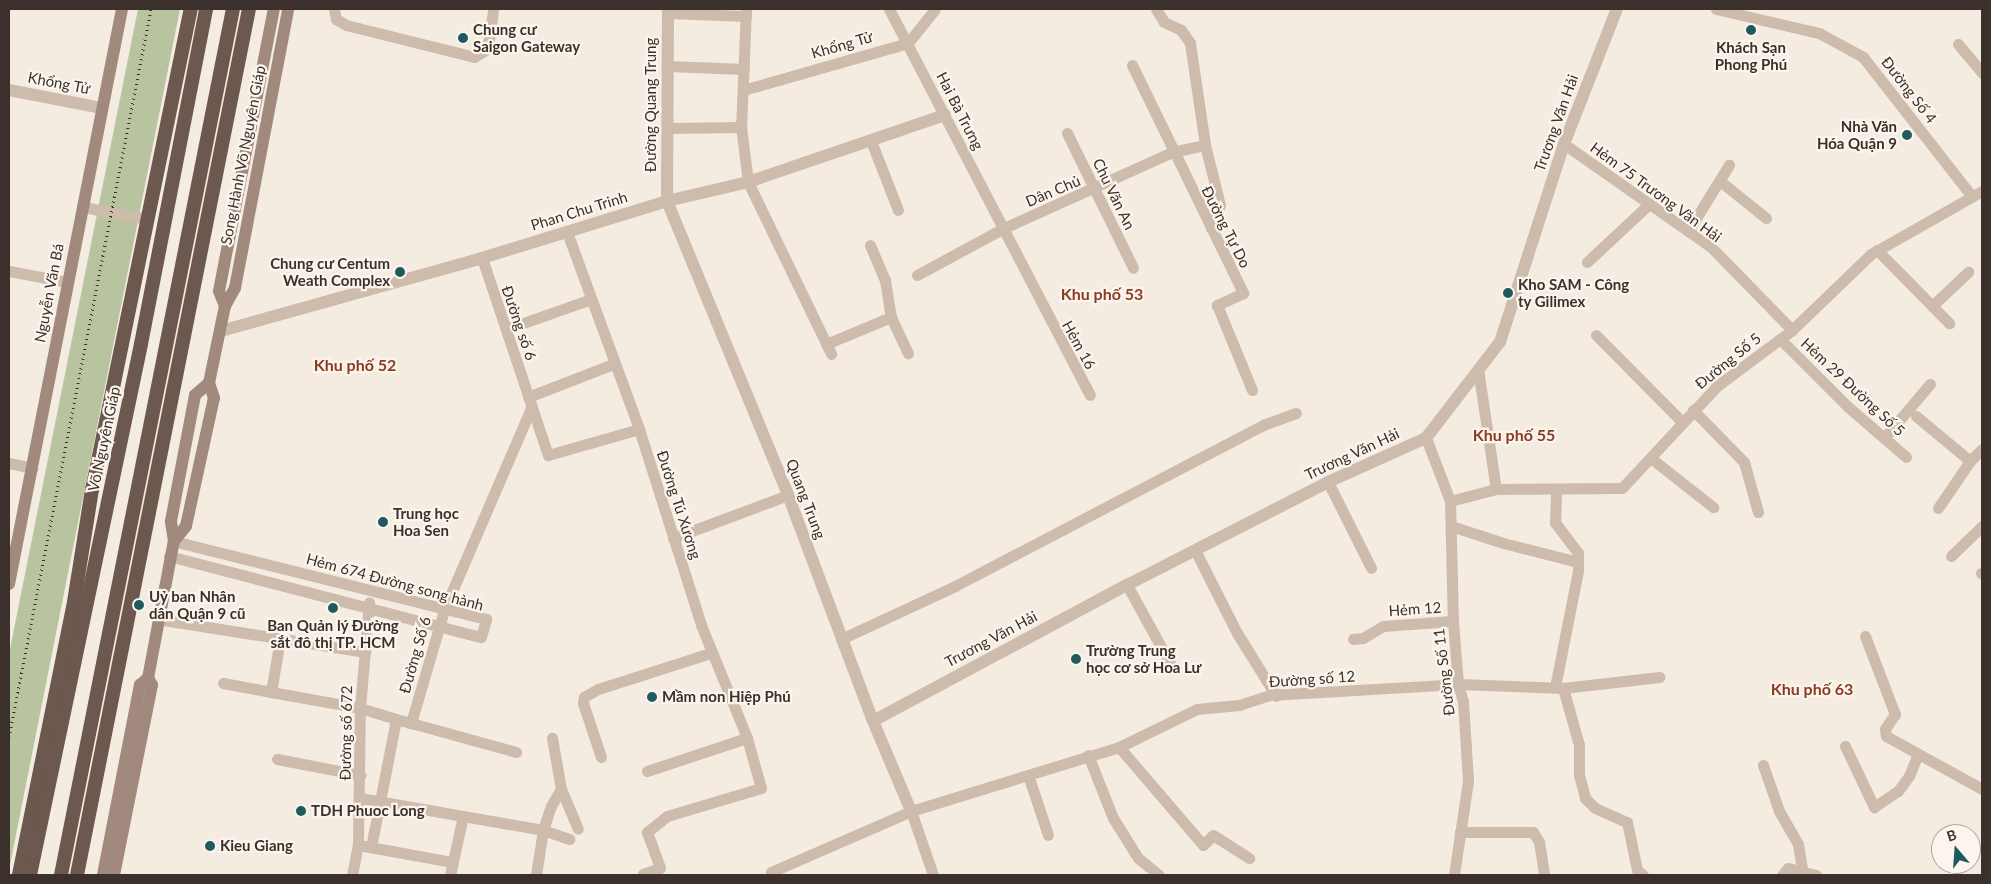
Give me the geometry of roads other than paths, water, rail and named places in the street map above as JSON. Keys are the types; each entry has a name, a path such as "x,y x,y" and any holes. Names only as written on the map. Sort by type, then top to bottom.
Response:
{"highway":[{"name":"Võ Nguyên Giáp","path":"19,875 73,608 92,490 191,9"},
{"name":"Võ Nguyên Giáp","path":"30,875 102,521 141,344 206,9"},
{"path":"62,875 233,9"},
{"path":"77,875 249,9"},
{"path":"92,490 102,521"},
{"path":"73,608 89,588"}],"main road":[{"name":"Nguyễn Văn Bá","path":"9,584 122,9"},
{"name":"Song Hành Võ Nguyên Giáp","path":"224,306 219,292 274,9"},
{"name":"Song Hành Võ Nguyên Giáp","path":"174,541 186,526 214,398 209,382 224,306 235,288 288,9"},
{"name":"Song Hành Võ Nguyên Giáp","path":"174,541 171,522 195,395 209,382"},
{"path":"114,875 152,686 148,678 169,556 174,541"},
{"path":"103,875 140,685 148,678"}],"street":[{"path":"334,9 336,19 346,25 474,57 484,51 489,39 493,9"},
{"name":"Hai Bà Trưng","path":"888,9 908,43 1004,228"},
{"path":"908,43 935,9"},
{"path":"1156,9 1164,22 1181,30 1190,43 1205,146 1220,205 1211,228"},
{"name":"Trương Văn Hải","path":"872,722 1195,550 1328,482 1426,438 1500,342 1564,144 1617,9"},
{"name":"Đường Số 4","path":"1716,9 1819,33 1863,57 1977,193"},
{"path":"668,11 746,12 741,127 748,182 829,349 891,317"},
{"name":"Đường Quang Trung","path":"667,201 668,11"},
{"name":"Khổng Tử","path":"743,90 908,43"},
{"path":"1958,44 1982,73"},
{"name":"Đường Tự Do","path":"1132,65 1172,152 1243,293 1217,305 1252,390"},
{"path":"668,66 744,69"},
{"name":"Khổng Tử","path":"9,90 102,108"},
{"name":"Phan Chu Trinh","path":"220,331 482,258 667,201 748,182 871,142 945,115"},
{"path":"668,128 741,127"},
{"name":"Chu Văn An","path":"1067,133 1133,268"},
{"path":"871,142 898,210"},
{"name":"Hẻm 75 Trương Văn Hải","path":"1564,144 1711,247 1792,330"},
{"name":"Dân Chủ","path":"917,275 1004,228 1095,189 1172,152 1205,146"},
{"path":"1688,231 1729,165"},
{"path":"1720,180 1766,218"},
{"name":"Đường Số 5","path":"1450,501 1496,489 1622,488 1652,459 1682,422 1723,380 1792,330 1877,250 1977,193"},
{"name":"Quang Trung","path":"667,201 788,495 872,722 911,811"},
{"path":"1587,262 1649,204"},
{"path":"83,207 148,219"},
{"name":"Hẻm 16","path":"1004,228 1051,325 1090,394"},
{"name":"Đường Tú Xương","path":"568,232 613,364 639,429 711,653 747,738 760,788 667,816 647,832 660,868 643,874"},
{"path":"870,245 885,280 891,317 908,353"},
{"path":"1877,250 1950,323"},
{"name":"Đường số 6","path":"482,258 548,455 639,429"},
{"path":"9,271 68,282"},
{"path":"1932,306 1968,272"},
{"path":"506,329 590,299"},
{"path":"1596,335 1682,422"},
{"name":"Hẻm 29 Đường Số 5","path":"1780,339 1906,457"},
{"path":"530,402 613,364"},
{"path":"1478,369 1496,489"},
{"path":"1884,438 1930,384"},
{"name":"Đường Số 6","path":"411,723 444,610 530,402"},
{"path":"1693,410 1744,462 1758,512"},
{"path":"841,639 955,586 1255,430 1296,413"},
{"path":"1916,416 1970,461"},
{"name":"Đường Số 11","path":"1426,438 1450,501 1453,621 1458,684 1463,702 1468,781 1454,875"},
{"path":"1938,508 1970,461 1982,449"},
{"path":"1652,459 1713,507"},
{"path":"9,463 32,468"},
{"path":"1328,482 1371,568"},
{"path":"1556,490 1555,523 1578,553 1559,687 1579,745 1585,798 1594,808 1627,822 1637,870 1643,875"},
{"path":"673,538 788,495"},
{"path":"1450,526 1503,543 1578,562"},
{"path":"1951,556 1982,526"},
{"name":"Hẻm 674 Đường song hành","path":"169,556 481,636 486,619 174,541"},
{"path":"1195,550 1237,633 1276,696"},
{"path":"1127,585 1172,667"},
{"name":"Đường số 672","path":"352,875 358,844 360,708 370,591"},
{"path":"158,619 364,652"},
{"name":"Hẻm 12","path":"1353,639 1363,638 1382,626 1453,621"},
{"path":"1865,636 1895,714 1885,735 1917,756 1982,789"},
{"path":"270,692 280,639"},
{"path":"601,757 583,703 584,697 598,689 711,653"},
{"name":"Đường số 12","path":"772,875 771,872 911,811 1119,747 1196,709 1239,705 1276,696 1458,684 1559,687 1658,677"},
{"path":"223,683 360,708 516,752"},
{"path":"371,847 382,802 396,719"},
{"path":"552,738 561,789 578,829"},
{"path":"647,771 747,738"},
{"path":"1845,746 1874,807 1898,791 1909,776 1917,756"},
{"path":"1119,747 1203,845 1213,835 1250,858"},
{"path":"1088,755 1113,818 1138,858 1159,875"},
{"path":"277,759 360,774"},
{"path":"1763,765 1779,811 1798,844 1802,870"},
{"path":"1028,775 1048,835"},
{"path":"536,875 543,830 551,806 561,789"},
{"path":"360,798 543,830 569,838"},
{"path":"911,811 933,875"},
{"path":"450,875 463,816"},
{"path":"1460,832 1533,832 1540,842 1544,875"},
{"path":"358,844 452,862"},
{"path":"1782,875 1788,868 1816,875"}],"railway":[{"path":"9,737 151,9"}],"place":[{"name":"Khách Sạn Phong Phú","path":"1751,30"},
{"name":"Chung cư Saigon Gateway","path":"463,38"},
{"name":"Nhà Văn Hóa Quận 9","path":"1907,135"},
{"name":"Chung cư Centum Weath Complex","path":"400,272"},
{"name":"Kho SAM - Công ty Gilimex","path":"1508,293"},
{"name":"Trung học Hoa Sen","path":"383,522"},
{"name":"Uỷ ban Nhân dân Quận 9 cũ","path":"139,605"},
{"name":"Ban Quản lý Đường sắt đô thị TP. HCM","path":"333,608"},
{"name":"Trường Trung học cơ sở Hoa Lư","path":"1076,659"},
{"name":"Mầm non Hiệp Phú","path":"652,697"},
{"name":"TDH Phuoc Long","path":"301,811"},
{"name":"Kieu Giang","path":"210,846"}],"district":[{"name":"Khu phố 53","path":"1102,294"},
{"name":"Khu phố 52","path":"355,365"},
{"name":"Khu phố 55","path":"1514,435"},
{"name":"Khu phố 63","path":"1812,689"}]}
